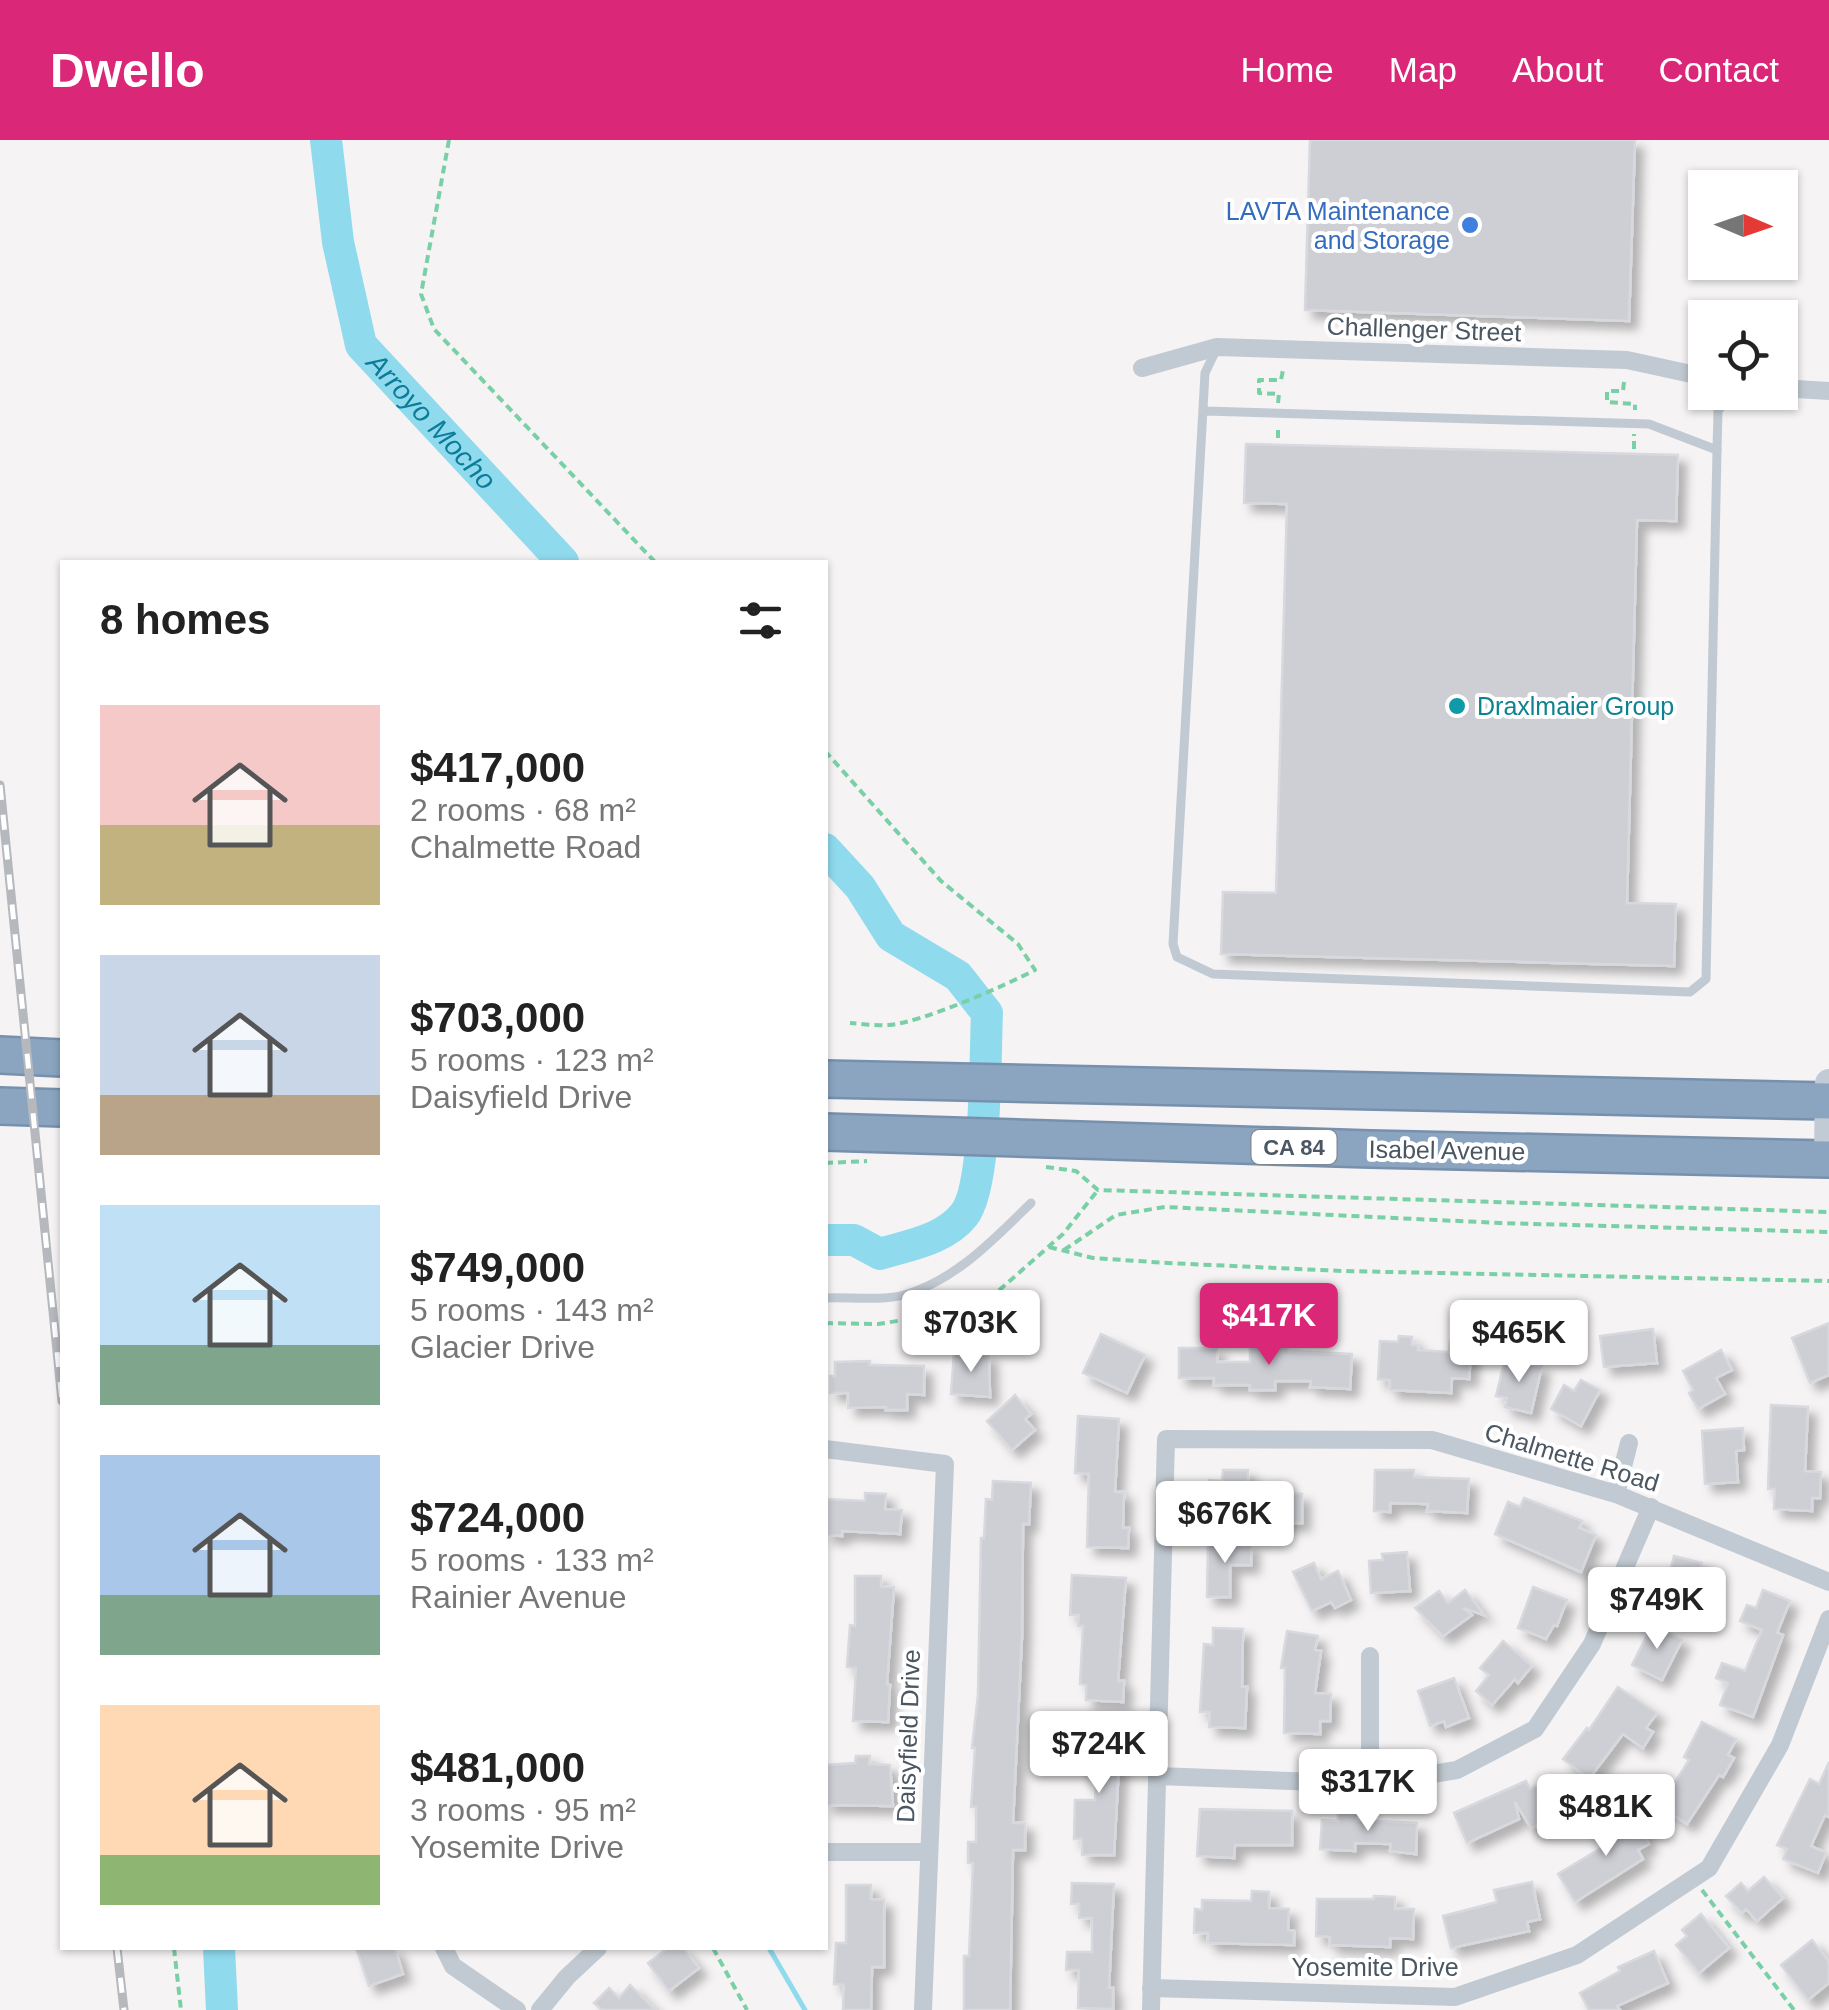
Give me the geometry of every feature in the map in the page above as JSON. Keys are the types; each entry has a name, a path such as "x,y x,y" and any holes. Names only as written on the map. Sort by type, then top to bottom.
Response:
{"highway":[{"path":"0,1055 60,1058"},
{"path":"828,1079 1829,1101"},
{"path":"0,1106 60,1108"},
{"name":"Isabel Avenue","path":"828,1133 886,1147 1042,1152 1828,1158"}],"street":[{"name":"Challenger Street","path":"1142,368 1217,348 1627,360 1688,373"},
{"path":"1798,389 1829,391"},
{"path":"1828,1158 1829,1083"},
{"name":"Chalmette Road","path":"1157,1776 1166,1439 1432,1440 1616,1494 1829,1582"},
{"path":"1616,1494 1629,1442"},
{"name":"Daisyfield Drive","path":"828,1449 945,1464 923,2010"},
{"path":"1150,2010 1157,1776 1370,1784 1456,1770 1534,1728 1592,1644 1652,1507"},
{"name":"Yosemite Drive","path":"1151,1988 1455,1997 1577,1954 1709,1868 1780,1745 1829,1619"},
{"path":"1370,1656 1370,1784"},
{"path":"828,1852 928,1852"},
{"path":"445,1950 453,1966 517,2010"},
{"path":"540,2010 596,1950"}],"lane":[{"path":"1217,348 1206,373 1173,944 1177,957 1212,974 1690,992 1706,980 1719,410"},
{"path":"1205,411 1648,424 1717,450"},
{"path":"828,1298 901,1296 952,1274 981,1252 1030,1203"}],"path":[{"path":"448,140 420,294 434,329 652,560"},
{"path":"1278,400 1279,394 1259,393 1259,380 1281,380 1283,370"},
{"path":"1624,382 1623,391 1607,391 1607,402 1635,404 1635,410"},
{"path":"828,754 941,881 1018,944 1035,970 914,1019 890,1025 850,1023"},
{"path":"828,1161 886,1147"},
{"path":"1042,1152 1076,1171 1098,1190 1829,1212"},
{"path":"828,1323 878,1324 979,1308 1049,1246 1098,1190"},
{"path":"1064,1250 1116,1216 1165,1207 1500,1223 1829,1232"},
{"path":"1049,1246 1093,1258 1342,1271 1829,1282"},
{"path":"1693,1879 1794,2010"},
{"path":"174,1950 181,2010"},
{"path":"713,1950 748,2010"}],"building":[{"name":"LAVTA Maintenance and Storage","path":"1310,140 1635,140 1629,321 1305,310"},
{"name":"Draxlmaier Group","path":"1246,444 1678,455 1676,521 1637,520 1627,903 1676,904 1674,966 1221,954 1223,892 1276,893 1287,504 1244,503"},
{"path":"1829,1323 1829,1375 1810,1383 1792,1338"},
{"path":"1653,1329 1657,1363 1604,1367 1600,1336"},
{"path":"1101,1334 1145,1355 1127,1393 1083,1373"},
{"path":"1399,1336 1412,1337 1412,1345 1418,1345 1418,1350 1449,1352 1450,1341 1472,1343 1469,1379 1452,1378 1451,1393 1390,1390 1390,1380 1378,1379 1380,1341 1398,1342"},
{"path":"1250,1345 1289,1345 1289,1351 1352,1354 1350,1389 1310,1387 1311,1381 1275,1381 1275,1390 1250,1390 1250,1385 1214,1385 1214,1378 1179,1378 1179,1348 1217,1348 1217,1362 1250,1362"},
{"path":"1721,1350 1732,1370 1716,1378 1725,1394 1698,1409 1683,1371"},
{"path":"954,1353 989,1355 990,1397 951,1394"},
{"path":"1505,1359 1542,1366 1531,1413 1505,1407 1507,1398 1496,1396"},
{"path":"870,1361 870,1365 924,1366 924,1395 907,1394 907,1410 848,1408 848,1393 830,1393 835,1362"},
{"path":"1581,1380 1600,1390 1581,1426 1551,1409 1564,1385 1574,1391"},
{"path":"1015,1395 1031,1414 1025,1419 1035,1430 1012,1450 987,1421"},
{"path":"1771,1405 1808,1407 1805,1471 1821,1472 1820,1498 1812,1498 1812,1511 1774,1509 1775,1489 1768,1489"},
{"path":"1078,1416 1119,1419 1115,1492 1124,1492 1123,1528 1129,1528 1128,1548 1087,1547 1089,1474 1075,1473"},
{"path":"1743,1428 1744,1450 1736,1451 1738,1482 1705,1484 1702,1431"},
{"path":"1223,1470 1248,1470 1248,1484 1286,1484 1285,1493 1302,1494 1302,1523 1268,1523 1268,1517 1208,1516 1209,1480 1222,1481"},
{"path":"1375,1470 1414,1470 1414,1477 1469,1479 1467,1513 1427,1511 1428,1504 1390,1503 1390,1512 1374,1511"},
{"path":"993,1481 1031,1483 1029,1524 1023,1524 1013,1823 1025,1823 1025,1850 1013,1850 1010,2010 964,2010 964,1956 969,1956 973,1863 968,1863 968,1842 976,1842 976,1807 971,1807 981,1538 986,1499 992,1500"},
{"path":"865,1493 886,1494 885,1509 902,1510 900,1534 842,1531 842,1536 828,1535 828,1499 865,1501"},
{"path":"1524,1498 1582,1521 1579,1528 1596,1535 1581,1572 1495,1534 1508,1502 1520,1507"},
{"path":"1208,1544 1251,1544 1251,1565 1230,1565 1230,1597 1207,1597"},
{"path":"1407,1552 1410,1591 1371,1593 1369,1561 1383,1560 1382,1554"},
{"path":"1674,1556 1702,1563 1691,1611 1662,1604"},
{"path":"1314,1563 1321,1579 1338,1571 1351,1600 1335,1608 1331,1602 1312,1611 1293,1572"},
{"path":"1072,1575 1126,1578 1118,1681 1124,1681 1123,1702 1086,1700 1086,1685 1080,1684 1083,1626 1078,1626 1079,1615 1070,1615"},
{"path":"855,1576 881,1576 881,1587 894,1587 888,1722 853,1721 856,1668 847,1667 850,1625 855,1626"},
{"path":"1533,1587 1567,1600 1557,1626 1546,1639 1518,1628"},
{"path":"1465,1590 1484,1615 1463,1608 1472,1615 1443,1636 1415,1608 1439,1591 1448,1603"},
{"path":"1763,1590 1790,1601 1777,1633 1783,1635 1753,1717 1720,1705 1728,1683 1716,1678 1722,1663 1745,1671 1762,1630 1740,1621 1747,1605 1756,1608"},
{"path":"1652,1625 1682,1640 1662,1680 1632,1665"},
{"path":"1213,1628 1243,1629 1245,1728 1209,1727 1210,1712 1200,1712 1204,1644 1213,1645"},
{"path":"1287,1631 1318,1636 1315,1650 1321,1651 1315,1693 1331,1694 1330,1721 1320,1721 1320,1734 1284,1733 1285,1668 1281,1668"},
{"path":"1503,1641 1532,1666 1492,1705 1476,1691 1489,1675 1480,1668"},
{"path":"1454,1678 1469,1718 1446,1727 1444,1721 1430,1726 1418,1691"},
{"path":"1618,1687 1657,1713 1646,1728 1653,1732 1643,1748 1623,1734 1589,1779 1563,1759 1589,1730"},
{"path":"1702,1722 1736,1739 1728,1755 1734,1758 1687,1824 1660,1806 1689,1760 1684,1757"},
{"path":"1084,1728 1113,1729 1112,1763 1119,1764 1114,1855 1082,1855 1082,1839 1074,1839 1075,1800 1095,1800 1097,1766 1082,1766"},
{"path":"856,1756 870,1756 869,1764 890,1765 893,1806 828,1805 828,1765 855,1763"},
{"path":"1829,1762 1829,1817 1825,1815 1811,1846 1826,1853 1818,1873 1783,1859 1787,1849 1777,1845 1810,1779 1819,1784"},
{"path":"1526,1781 1530,1789 1544,1783 1558,1817 1531,1828 1515,1802 1519,1819 1467,1843 1454,1813"},
{"path":"1200,1809 1292,1811 1292,1845 1235,1845 1234,1858 1197,1856"},
{"path":"1338,1812 1357,1814 1357,1820 1417,1823 1416,1854 1390,1851 1391,1844 1355,1843 1355,1851 1320,1849 1322,1820 1338,1821"},
{"path":"1633,1814 1649,1844 1638,1850 1643,1859 1575,1902 1558,1874 1606,1845 1599,1832"},
{"path":"1764,1877 1783,1898 1757,1921 1746,1909 1742,1913 1726,1896 1741,1883 1748,1891"},
{"path":"1532,1882 1540,1919 1527,1922 1529,1931 1451,1948 1443,1916 1497,1902 1494,1890"},
{"path":"1072,1883 1114,1884 1109,1988 1113,1988 1113,2009 1078,2008 1079,1970 1066,1970 1067,1952 1092,1952 1092,1918 1079,1918 1079,1904 1071,1904"},
{"path":"846,1885 871,1885 871,1899 884,1900 884,1967 872,1967 871,2010 843,2010 844,1985 834,1984 836,1943 846,1943"},
{"path":"1252,1891 1269,1892 1269,1908 1289,1909 1288,1930 1294,1931 1294,1945 1208,1943 1208,1933 1194,1933 1195,1909 1202,1910 1202,1900 1251,1901"},
{"path":"1395,1897 1395,1909 1414,1909 1413,1939 1390,1938 1390,1947 1330,1945 1330,1937 1316,1936 1317,1899"},
{"path":"1701,1914 1729,1948 1699,1973 1676,1945 1687,1936 1682,1930"},
{"path":"1812,1940 1829,1962 1829,1983 1808,2000 1781,1965"},
{"path":"357,1950 396,1950 403,1974 369,1986"},
{"path":"665,1950 685,1950 699,1968 669,1991 648,1963"},
{"path":"1654,1951 1668,1983 1617,2006 1620,2010 1589,2010 1580,1993 1620,1971 1618,1967"},
{"path":"630,1985 655,2010 602,2010 594,2003 609,1988 619,1998"}],"waterway":[{"name":"Arroyo Mocho","path":"326,140 338,242 361,345 561,560"},
{"name":"Arroyo Mocho","path":"828,852 860,887 891,936 958,976 987,1013 981,1150 972,1200 964,1215 936,1236 880,1254 854,1240 828,1240"},
{"name":"Arroyo Mocho","path":"219,1950 222,2010"},
{"name":"Arroyo Mocho","path":"770,1950 805,2010"}],"railway":[{"path":"0,785 60,1381"},
{"path":"117,1950 124,2010"}],"place":[{"name":"LAVTA Maintenance and Storage","path":"1470,225"},
{"name":"Draxlmaier Group","path":"1457,706"}]}
